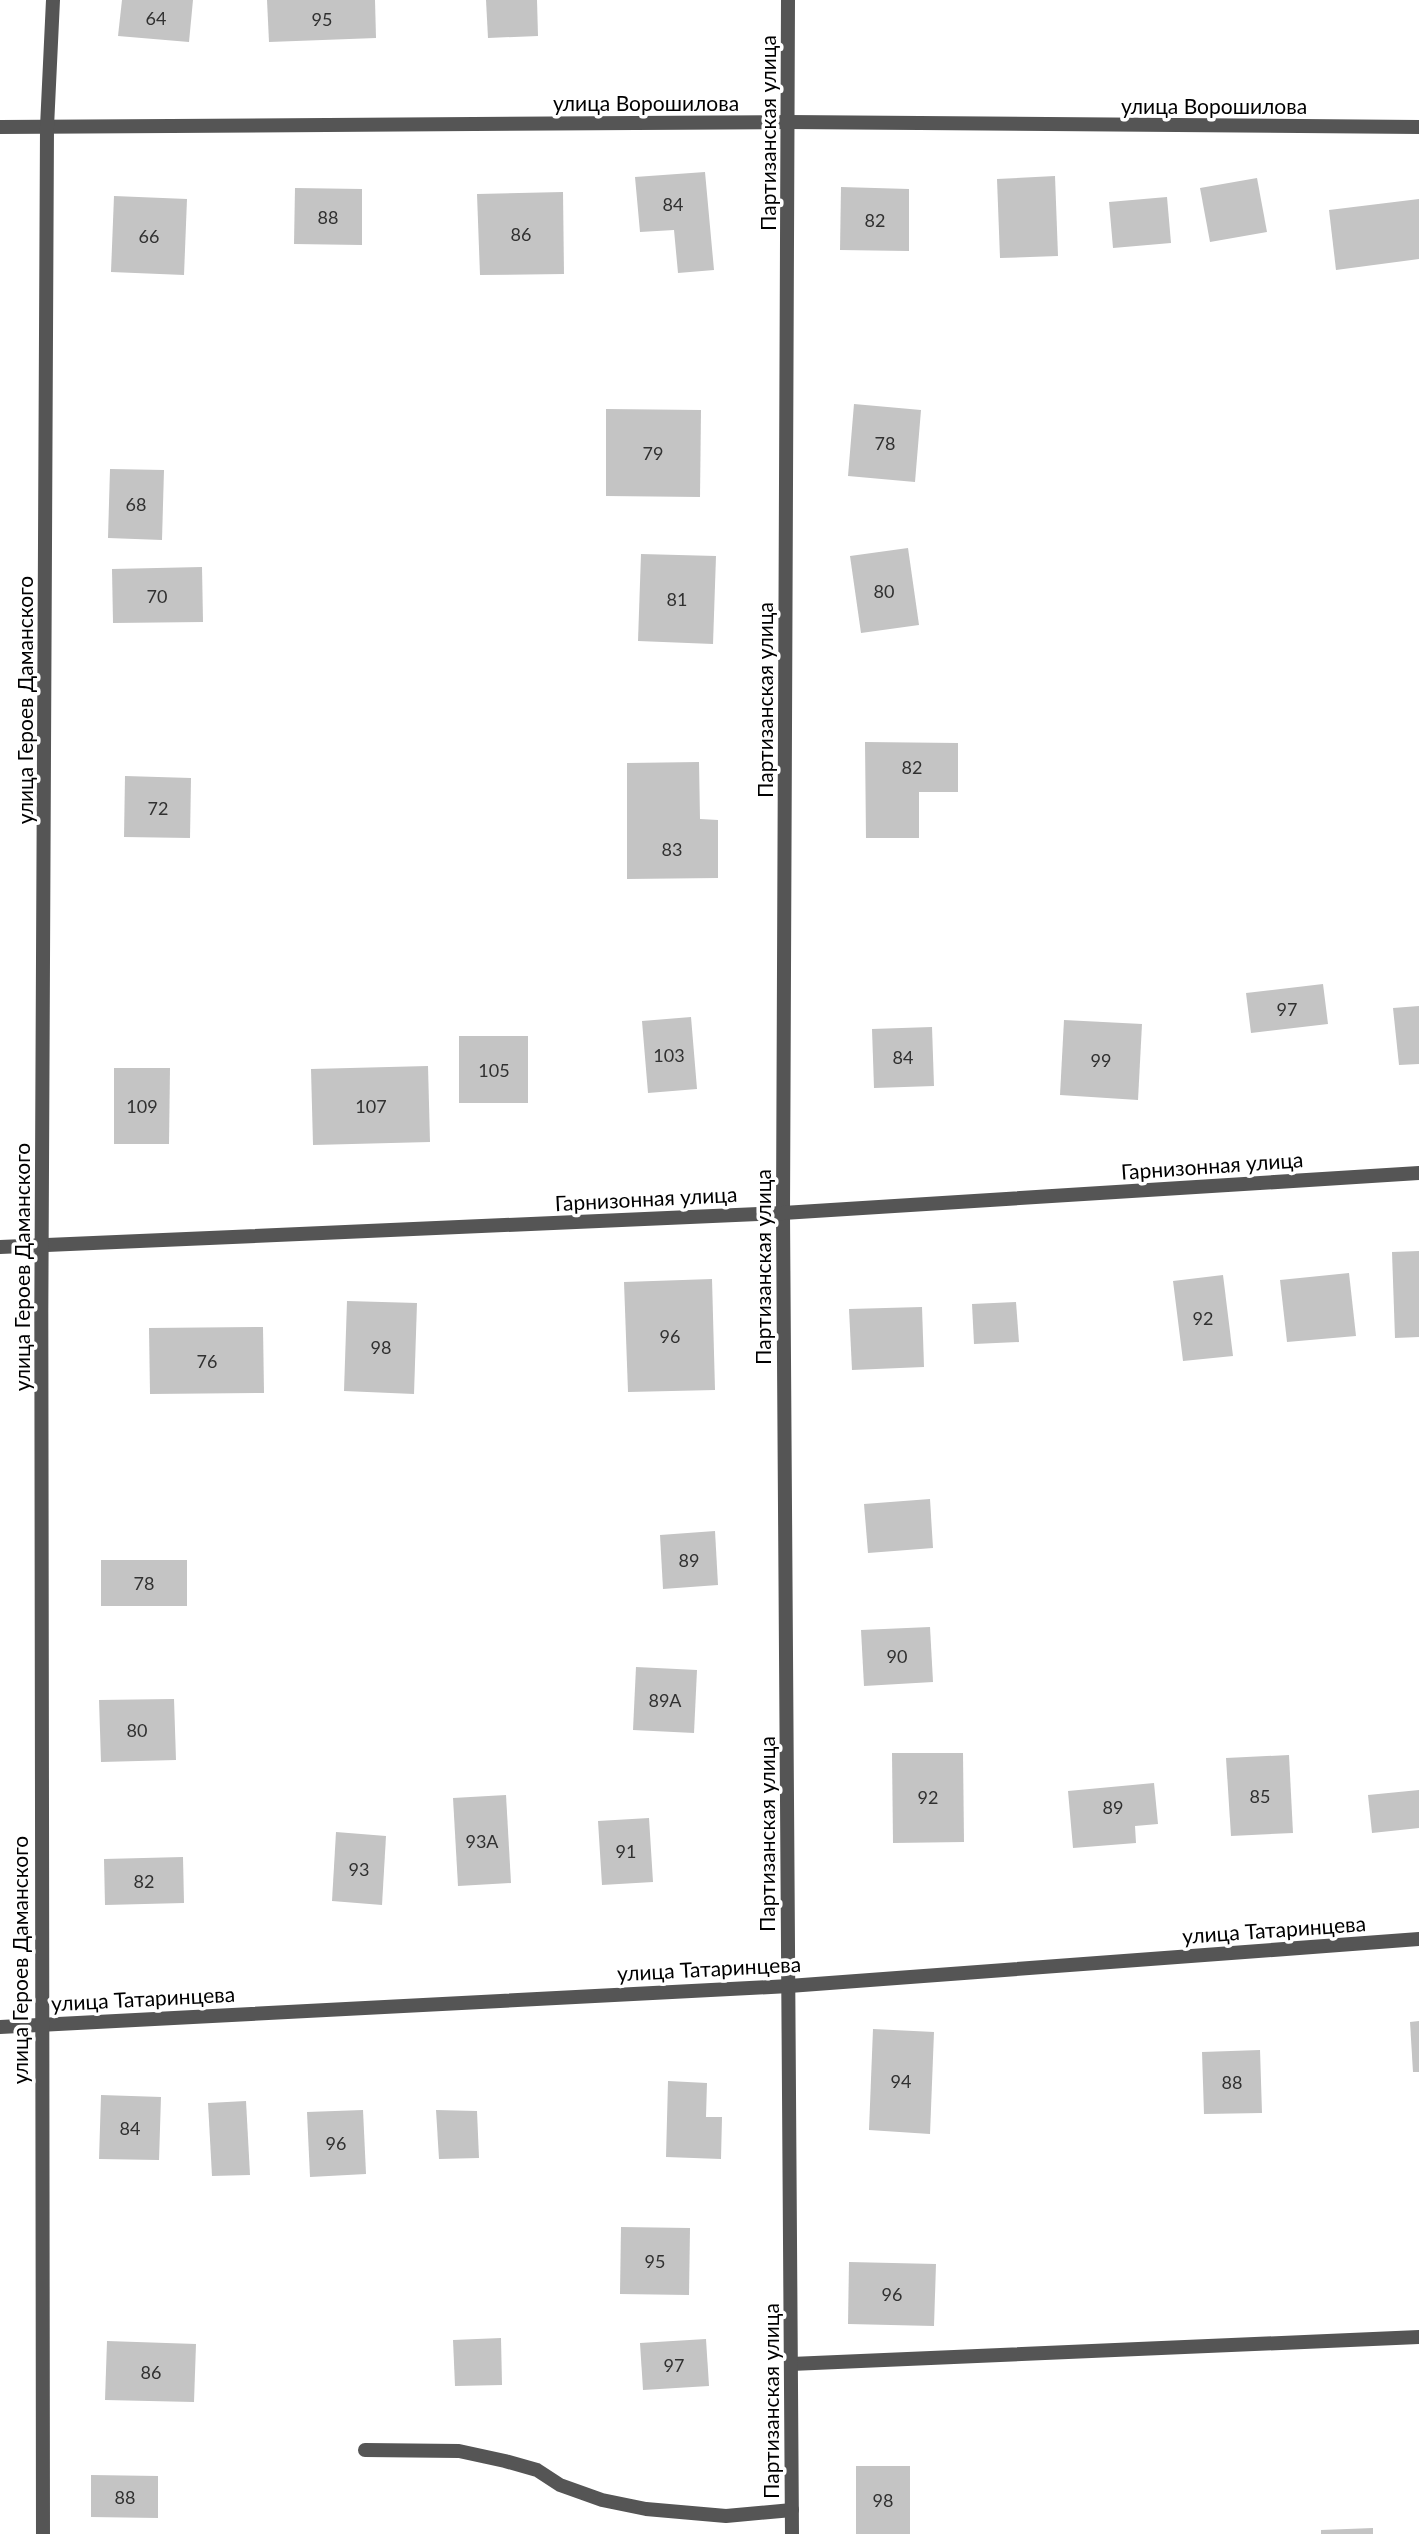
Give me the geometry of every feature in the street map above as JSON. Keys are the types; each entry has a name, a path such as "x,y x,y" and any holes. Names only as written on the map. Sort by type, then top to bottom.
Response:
{"street":[{"name":"улица Героев Даманского","path":"43,2534 39,2024 42,1245 47,127 53,0"},
{"name":"Партизанская улица","path":"788,0 783,1213 792,2534"},
{"name":"улица Ворошилова","path":"0,127 788,122 1419,127"},
{"name":"Гарнизонная улица","path":"0,1247 783,1213 1419,1173"},
{"name":"улица Татаринцева","path":"0,2027 789,1986 1419,1939"},
{"path":"791,2364 1419,2337"},
{"path":"365,2450 459,2451 537,2470 560,2485 602,2500 646,2508 726,2516 792,2510"}],"building":[{"path":"122,0 193,0 189,42 118,36"},
{"path":"267,0 375,0 376,38 269,42"},
{"path":"486,0 537,0 538,36 488,38"},
{"path":"705,172 714,270 678,273 674,230 640,232 635,177"},
{"path":"1055,176 1058,256 1000,258 997,179"},
{"path":"1257,178 1267,232 1210,242 1200,188"},
{"path":"841,187 909,189 909,251 840,250"},
{"path":"295,188 362,189 362,245 294,244"},
{"path":"563,192 564,274 480,275 477,194"},
{"path":"114,196 187,199 184,275 111,272"},
{"path":"1167,197 1171,243 1113,248 1109,202"},
{"path":"1419,199 1419,259 1336,270 1329,210"},
{"path":"854,404 921,410 915,482 848,476"},
{"path":"606,409 701,410 700,497 606,496"},
{"path":"110,469 164,470 162,540 108,538"},
{"path":"908,548 919,625 861,633 850,556"},
{"path":"641,554 716,556 713,644 638,641"},
{"path":"202,567 203,622 113,623 112,569"},
{"path":"865,742 958,743 958,792 919,792 919,838 866,838"},
{"path":"699,762 700,819 718,820 718,878 627,879 627,763"},
{"path":"125,776 191,778 190,838 124,837"},
{"path":"1323,984 1328,1024 1251,1033 1246,993"},
{"path":"1419,1006 1419,1064 1399,1065 1393,1008"},
{"path":"691,1017 697,1089 648,1093 642,1021"},
{"path":"1064,1020 1142,1024 1138,1100 1060,1095"},
{"path":"932,1027 934,1086 874,1088 872,1029"},
{"path":"459,1036 528,1036 528,1103 459,1103"},
{"path":"428,1066 430,1142 313,1145 311,1069"},
{"path":"114,1068 170,1068 169,1144 114,1144"},
{"path":"1419,1251 1419,1337 1395,1338 1392,1252"},
{"path":"1349,1273 1356,1336 1287,1342 1280,1280"},
{"path":"1223,1275 1233,1356 1183,1361 1173,1281"},
{"path":"712,1279 715,1390 628,1392 624,1282"},
{"path":"347,1301 417,1303 414,1394 344,1391"},
{"path":"1016,1302 1019,1342 974,1344 972,1304"},
{"path":"922,1307 924,1367 852,1370 849,1309"},
{"path":"263,1327 264,1393 150,1394 149,1328"},
{"path":"930,1499 933,1548 868,1553 864,1504"},
{"path":"715,1531 718,1585 663,1589 660,1535"},
{"path":"101,1560 187,1560 187,1606 101,1606"},
{"path":"930,1627 933,1682 864,1686 861,1630"},
{"path":"636,1667 697,1670 694,1733 633,1730"},
{"path":"174,1699 176,1760 101,1762 99,1700"},
{"path":"892,1753 963,1753 964,1842 893,1843"},
{"path":"1289,1755 1293,1833 1231,1836 1226,1758"},
{"path":"1154,1783 1158,1824 1135,1826 1136,1843 1073,1848 1068,1791"},
{"path":"1419,1790 1419,1828 1372,1833 1368,1795"},
{"path":"506,1795 511,1883 458,1886 453,1798"},
{"path":"649,1818 653,1882 602,1885 598,1821"},
{"path":"336,1832 386,1836 382,1905 332,1901"},
{"path":"183,1857 184,1903 105,1905 104,1859"},
{"path":"1419,2021 1419,2072 1413,2072 1410,2022"},
{"path":"873,2029 934,2032 930,2134 869,2130"},
{"path":"1260,2050 1262,2113 1204,2114 1202,2052"},
{"path":"668,2081 707,2083 706,2117 722,2117 721,2159 666,2157"},
{"path":"101,2095 161,2097 159,2160 99,2159"},
{"path":"246,2101 250,2175 212,2176 208,2103"},
{"path":"363,2110 366,2174 310,2177 307,2112"},
{"path":"436,2110 477,2111 479,2158 439,2159"},
{"path":"621,2227 690,2228 689,2295 620,2294"},
{"path":"849,2262 936,2264 934,2326 848,2324"},
{"path":"501,2338 502,2385 455,2386 453,2340"},
{"path":"706,2339 709,2386 643,2390 640,2343"},
{"path":"107,2341 196,2344 194,2402 105,2400"},
{"path":"856,2466 910,2466 910,2534 856,2534"},
{"path":"91,2475 158,2476 158,2518 91,2517"},
{"path":"1373,2528 1373,2534 1321,2534 1321,2530"}]}
